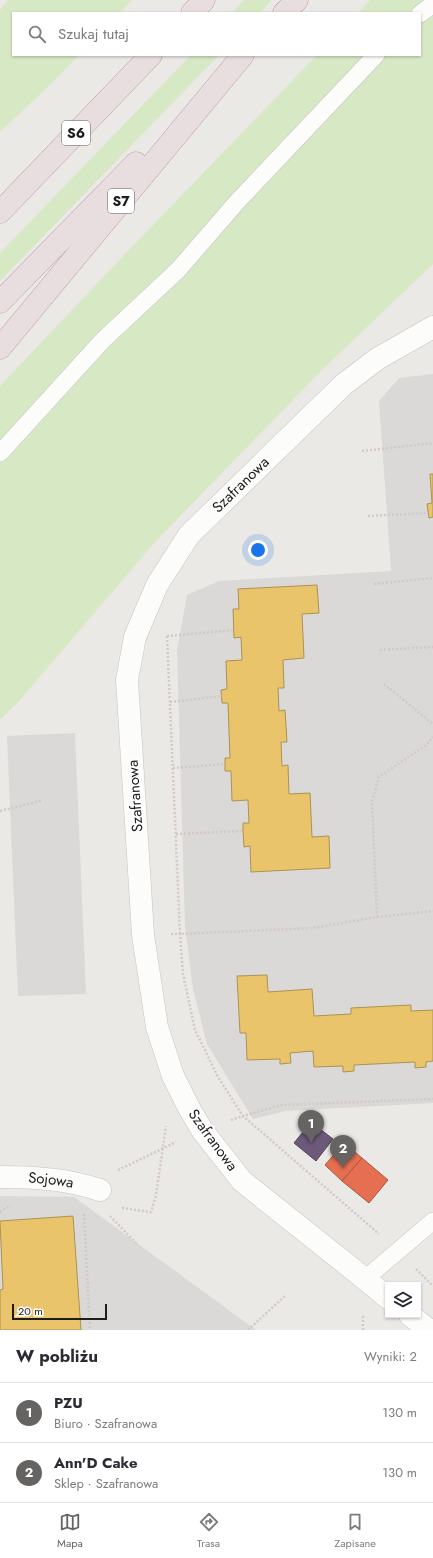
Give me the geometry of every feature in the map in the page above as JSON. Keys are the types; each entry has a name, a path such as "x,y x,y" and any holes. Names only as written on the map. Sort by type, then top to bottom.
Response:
{"highway":[{"path":"193,12 204,0"},
{"path":"285,12 296,0"},
{"name":"S6","path":"0,212 150,56"},
{"path":"0,302 242,56"},
{"name":"S7","path":"0,348 242,56"}],"street":[{"name":"Szafranowa","path":"385,1296 242,1181 202,1130 189,1108 174,1076 157,1027 144,935 127,680 135,637 157,585 189,535 343,385 377,359 433,327"},
{"name":"Sojowa","path":"0,1177 32,1177 78,1182 100,1190"},
{"path":"414,1318 429,1330"}],"lane":[{"path":"421,13 433,4"},
{"path":"0,453 103,340 178,270 236,203 375,56"},
{"path":"365,1279 433,1221"}],"path":[{"path":"362,451 433,443"},
{"path":"368,516 428,513"},
{"path":"374,584 433,578"},
{"path":"168,630 166,636 180,934 183,974 194,1030 218,1077 243,1116 326,1186 398,1251 433,1286"},
{"path":"166,636 234,630"},
{"path":"380,650 433,647"},
{"path":"384,684 433,724"},
{"path":"170,702 222,696"},
{"path":"377,917 372,801 378,777 426,745 433,737"},
{"path":"172,768 225,764"},
{"path":"0,811 41,801"},
{"path":"176,834 243,831"},
{"path":"144,935 313,928 377,917 433,911"},
{"path":"100,1190 118,1170 202,1130 282,1105 433,1099"},
{"path":"151,1212 156,1195 167,1120"},
{"path":"107,1212 136,1243"},
{"path":"84,1216 90,1330"},
{"path":"248,1330 286,1295"}],"shaded area":[{"path":"433,374 433,1103 286,1111 253,1119 207,1044 193,989 185,926 177,650 187,595 219,581 391,571 379,401 399,378"},
{"path":"75,733 86,994 18,996 7,736"},
{"path":"0,1196 74,1197 256,1330 0,1330"}],"green space":[{"path":"8,0 132,0 121,12 12,12 12,56 78,56 0,132 0,10"},
{"path":"244,0 272,0 261,12 233,12"},
{"path":"370,0 433,0 433,264 321,371 156,541 20,700 0,720 0,386 316,56 421,56 421,12 359,12"},
{"path":"190,56 218,56 0,281 0,253"}],"building: Mieszkania":[{"path":"430,474 433,474 433,517 429,518 427,504 432,503"},
{"path":"317,585 319,613 302,614 304,658 283,660 284,688 278,688 279,711 285,710 287,742 281,742 282,766 288,765 289,794 310,793 312,837 329,836 330,868 251,872 250,846 244,847 243,831 243,823 249,823 248,800 232,801 231,771 225,771 225,758 230,758 228,703 222,703 221,690 227,689 226,661 242,660 241,637 234,638 233,609 239,609 238,589"},
{"path":"267,975 268,992 312,989 314,1016 351,1014 351,1008 411,1005 411,1011 433,1010 433,1061 426,1062 426,1067 415,1068 415,1062 354,1065 354,1071 343,1072 343,1066 314,1067 313,1051 290,1053 291,1063 280,1064 280,1059 247,1060 246,1033 240,1033 237,976"},
{"path":"73,1216 81,1330 0,1330 0,1290 3,1289 0,1221"}],"building: Handel":[{"path":"344,1143 362,1158 342,1181 325,1165"},
{"path":"362,1158 388,1180 369,1203 342,1181"}],"building: Biura":[{"path":"311,1122 333,1139 316,1161 294,1143"}],"place":[{"name":"PZU","path":"311,1143"},
{"name":"Ann'D Cake","path":"343,1168"}]}
